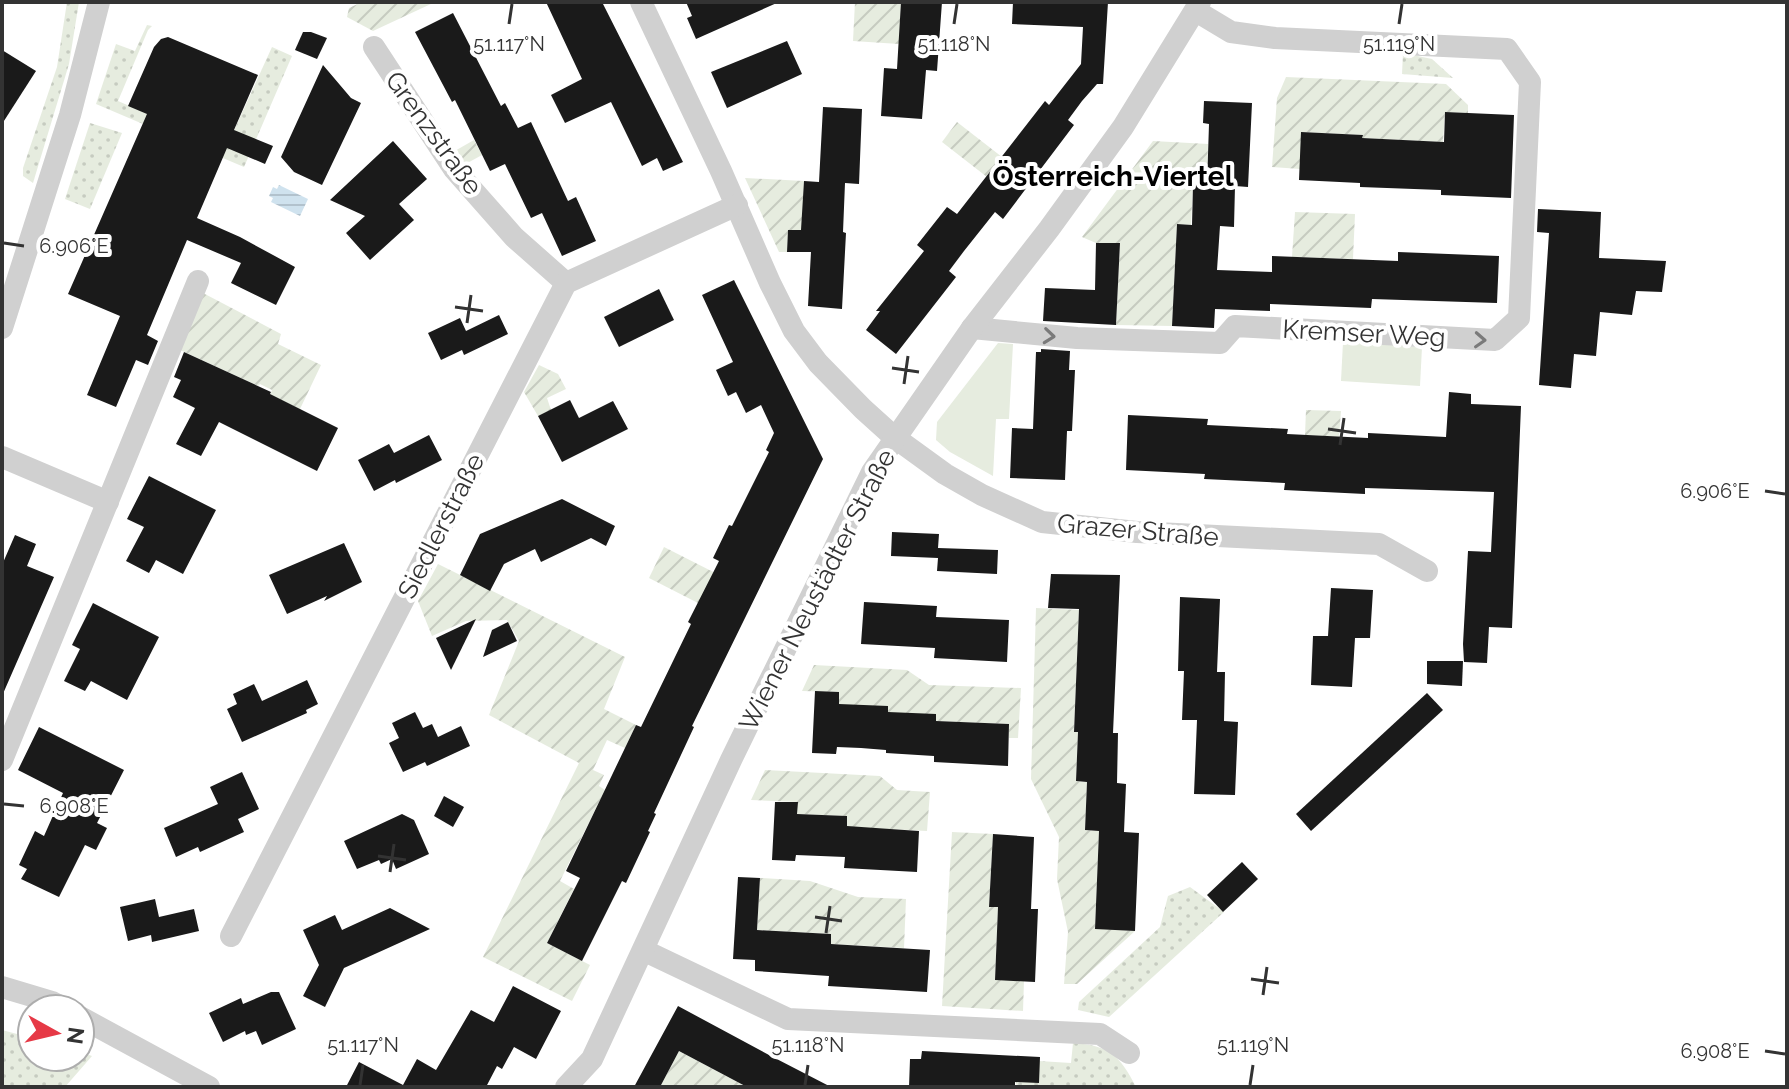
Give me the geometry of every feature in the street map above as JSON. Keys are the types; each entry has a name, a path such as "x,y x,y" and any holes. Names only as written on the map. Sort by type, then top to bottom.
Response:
{"street":[{"path":"2,328 70,115 99,2"},
{"name":"Grazer Straße","path":"641,2 794,331 818,363 894,437 945,474 982,495 1042,522 1137,532 1379,544 1427,571"},
{"name":"Kremser Weg","path":"972,328 1077,338 1220,343 1235,326 1495,340 1519,318 1530,82 1507,49 1275,38 1231,32 1198,6"},
{"name":"Wiener Neustädter Straße","path":"566,1087 592,1059 645,951 731,760 872,472 972,328 1123,127 1198,6"},
{"name":"Grenzstraße","path":"374,47 454,169 514,237 566,283"},
{"path":"566,283 737,205"},
{"path":"2,760 198,281"},
{"name":"Siedlerstraße","path":"231,936 566,283"},
{"path":"2,457 108,502"},
{"path":"645,951 788,1019 1100,1034 1129,1053"},
{"path":"2,987 22,993"},
{"path":"96,1026 209,1087"}],"shaded area":[{"path":"67,2 79,2 69,64 33,183 23,176 23,168 57,67"},
{"path":"362,2 433,3 373,31 347,17 349,8"},
{"path":"855,2 901,2 899,44 853,41"},
{"path":"147,25 152,26 118,101 226,148 272,47 292,56 244,167 96,104 116,44 135,51"},
{"path":"1403,53 1432,59 1453,78 1402,74"},
{"path":"1286,77 1446,84 1468,105 1468,113 1445,112 1443,142 1302,132 1300,169 1272,167 1277,98"},
{"path":"957,122 1002,157 987,177 942,142"},
{"path":"90,123 122,133 90,209 65,199"},
{"path":"474,140 482,155 462,166 453,152"},
{"path":"1153,141 1208,144 1207,185 1193,184 1191,225 1177,224 1172,326 1116,325 1120,244 1096,243 1082,237"},
{"path":"745,178 804,181 802,230 788,230 787,252 779,252"},
{"path":"1295,212 1355,214 1353,259 1292,257"},
{"path":"203,293 281,334 278,344 321,365 300,409 270,395 272,390 260,384 258,386 180,350"},
{"path":"1343,342 1422,347 1420,386 1341,381"},
{"path":"998,343 1013,344 1009,419 996,419 993,476 950,452 936,440 937,422"},
{"path":"539,365 558,374 566,389 547,398 551,410 538,416 524,392"},
{"path":"1306,410 1341,411 1339,437 1305,435"},
{"path":"664,547 733,582 698,603 649,578"},
{"path":"438,564 625,657 604,709 636,725 625,748 607,740 593,770 604,775 599,786 605,790 560,881 574,889 547,943 590,965 572,1001 483,957 579,763 489,715 519,641 507,620 466,621 432,636 418,601"},
{"path":"1036,608 1079,610 1074,731 1078,732 1076,781 1087,782 1085,830 1099,831 1095,928 1135,931 1077,984 1064,984 1068,932 1057,879 1059,837 1031,779"},
{"path":"814,665 907,670 929,685 1021,688 1018,738 1009,738 1009,724 935,721 839,704 839,692 802,691"},
{"path":"765,770 880,776 897,790 930,792 927,831 847,827 846,816 797,814 797,802 751,800"},
{"path":"952,832 993,834 989,907 998,907 995,979 1024,981 1023,1011 942,1006"},
{"path":"760,878 810,881 858,897 906,899 904,948 831,944 831,934 757,930"},
{"path":"1190,887 1224,912 1109,1017 1078,1010 1079,1002 1160,927 1168,896"},
{"path":"2,1030 16,1034 16,1073 77,1073 65,1087 2,1087"},
{"path":"1073,1043 1095,1046 1112,1054 1136,1087 1018,1087 1015,1082 1039,1061 1071,1063"},
{"path":"679,1051 747,1087 660,1087"}],"water":[{"path":"279,185 308,199 300,216 271,202 273,198 269,196 273,187 277,189"}],"building":[{"path":"546,2 602,2 683,162 663,171 657,158 642,166 611,102 565,123 551,95 582,79"},
{"path":"686,2 779,2 696,39 687,18 692,16"},
{"path":"901,2 942,2 937,71 926,70 922,119 881,116 884,68 897,69"},
{"path":"1013,2 1108,2 1103,84 1097,84 1082,101 1068,120 1074,125 1003,219 995,212 964,251 949,271 956,277 896,354 866,330 880,311 876,311 924,251 917,245 947,207 957,214 1045,101 1049,105 1081,64 1083,27 1012,24"},
{"path":"453,13 501,106 505,103 518,128 531,122 568,201 576,197 596,241 562,256 542,213 531,218 505,164 490,171 455,100 452,102 415,32"},
{"path":"303,32 327,38 317,59 295,50"},
{"path":"168,37 258,75 234,130 273,146 265,164 227,148 197,218 295,267 276,305 231,283 241,263 187,240 147,335 158,341 148,365 136,360 116,407 87,395 120,316 68,294 147,114 128,106 154,47 161,39"},
{"path":"787,41 802,74 727,108 711,72"},
{"path":"2,50 36,71 2,124"},
{"path":"323,65 351,98 361,103 322,185 294,172 281,157"},
{"path":"1204,101 1252,103 1248,187 1235,186 1234,227 1220,226 1217,270 1272,272 1272,256 1398,261 1398,252 1499,256 1497,303 1372,299 1371,308 1270,304 1270,311 1215,309 1214,328 1172,326 1177,224 1192,225 1193,184 1207,185 1209,124 1203,123"},
{"path":"823,107 862,109 859,184 845,183 842,309 808,306 811,252 787,252 788,230 801,230 804,181 819,182"},
{"path":"1445,112 1514,115 1511,198 1441,195 1441,190 1360,187 1360,183 1299,180 1301,132 1444,142"},
{"path":"393,141 427,179 399,204 414,220 370,260 346,233 365,216 330,200"},
{"path":"1538,209 1601,212 1599,258 1666,261 1662,292 1636,291 1632,315 1600,312 1596,356 1574,354 1571,388 1539,385 1549,233 1537,232"},
{"path":"1096,243 1120,243 1116,325 1043,321 1045,288 1095,290"},
{"path":"734,280 823,459 692,726 626,883 622,881 582,961 547,943 580,878 566,871 636,725 641,727 691,624 688,622 719,561 713,558 769,452 766,450 774,433 761,405 746,413 736,392 728,396 716,370 733,362 702,295"},
{"path":"659,289 674,320 619,347 604,317"},
{"path":"499,315 508,334 464,355 462,350 441,360 428,333 460,318 466,331"},
{"path":"1041,349 1070,351 1069,370 1075,370 1072,431 1067,431 1065,480 1010,478 1012,428 1033,429 1036,352 1041,352"},
{"path":"184,352 271,392 338,428 317,471 219,422 201,456 176,444 195,408 173,397 181,380 174,377"},
{"path":"1449,392 1471,394 1471,404 1521,406 1512,628 1489,627 1487,663 1464,662 1463,644 1468,551 1491,552 1494,492 1365,488 1365,494 1284,490 1285,483 1204,479 1205,474 1126,470 1128,415 1208,419 1207,425 1288,429 1287,434 1368,438 1368,433 1446,437"},
{"path":"570,400 579,418 613,401 628,429 562,462 538,416"},
{"path":"429,435 442,460 374,491 358,460 389,444 394,453"},
{"path":"149,476 216,510 183,574 156,560 149,573 126,561 144,527 127,519"},
{"path":"562,499 615,526 606,546 591,538 541,562 535,549 504,564 490,591 460,575 480,534"},
{"path":"892,532 939,534 938,548 998,550 997,574 937,571 938,558 891,556"},
{"path":"15,535 36,544 27,566 54,577 2,696 2,565"},
{"path":"344,543 362,582 324,601 327,596 287,614 269,575"},
{"path":"1051,574 1120,575 1113,733 1118,733 1117,783 1126,784 1124,832 1139,833 1135,931 1095,929 1099,831 1085,830 1087,782 1076,781 1078,732 1074,732 1079,609 1048,608"},
{"path":"1331,588 1373,590 1370,638 1355,638 1352,687 1311,685 1313,636 1328,636"},
{"path":"1180,597 1220,599 1217,672 1225,672 1224,721 1238,722 1235,795 1194,794 1197,720 1182,720 1184,671 1178,671"},
{"path":"864,602 937,606 936,617 1009,620 1007,662 934,658 935,648 861,644"},
{"path":"93,603 159,637 127,700 91,681 85,691 64,681 80,649 72,645"},
{"path":"476,619 451,670 436,638"},
{"path":"508,622 517,641 483,657 492,630"},
{"path":"1427,661 1463,661 1462,686 1427,684"},
{"path":"307,680 318,704 306,710 307,713 242,742 227,709 237,704 233,694 254,684 262,701"},
{"path":"815,691 839,692 839,704 888,706 888,712 936,714 936,721 1009,724 1008,766 934,762 934,756 861,748 837,747 836,754 812,753"},
{"path":"1427,693 1443,710 1311,831 1296,814"},
{"path":"415,712 423,728 432,724 438,737 461,726 470,746 427,766 425,762 403,772 389,743 399,738 392,723"},
{"path":"39,727 124,770 97,823 107,828 96,850 85,845 59,897 21,879 27,869 19,865 35,831 44,836 63,793 18,770"},
{"path":"242,772 259,809 238,819 244,832 200,852 198,847 176,857 164,828 218,804 210,787"},
{"path":"444,796 464,807 453,827 434,816"},
{"path":"775,802 798,802 797,814 847,816 847,826 919,831 917,872 844,868 845,857 796,855 795,861 772,860"},
{"path":"402,814 414,820 429,854 396,869 392,859 381,864 379,860 357,869 344,841"},
{"path":"993,834 1034,837 1031,909 1038,909 1035,982 995,980 998,907 989,907"},
{"path":"1242,862 1258,879 1223,912 1207,895"},
{"path":"738,877 760,878 757,930 831,934 831,944 930,950 927,992 828,986 829,976 755,971 755,960 733,959"},
{"path":"155,899 159,917 194,909 199,931 152,942 151,935 128,941 120,907"},
{"path":"390,908 430,929 344,968 325,1007 303,996 319,965 303,930 335,915 342,930"},
{"path":"513,986 561,1011 536,1059 514,1047 502,1069 497,1066 486,1087 346,1087 359,1062 403,1085 417,1059 436,1070 471,1010 494,1022"},
{"path":"271,992 279,992 296,1029 262,1045 256,1031 246,1035 245,1031 223,1042 209,1013 241,998 243,1004"},
{"path":"678,1006 831,1087 747,1087 679,1051 660,1087 634,1087"},
{"path":"922,1051 1040,1057 1039,1083 1015,1082 1015,1087 909,1087 910,1059 921,1059"}],"district":[{"name":"Österreich-Viertel","path":"1113,176"}]}
